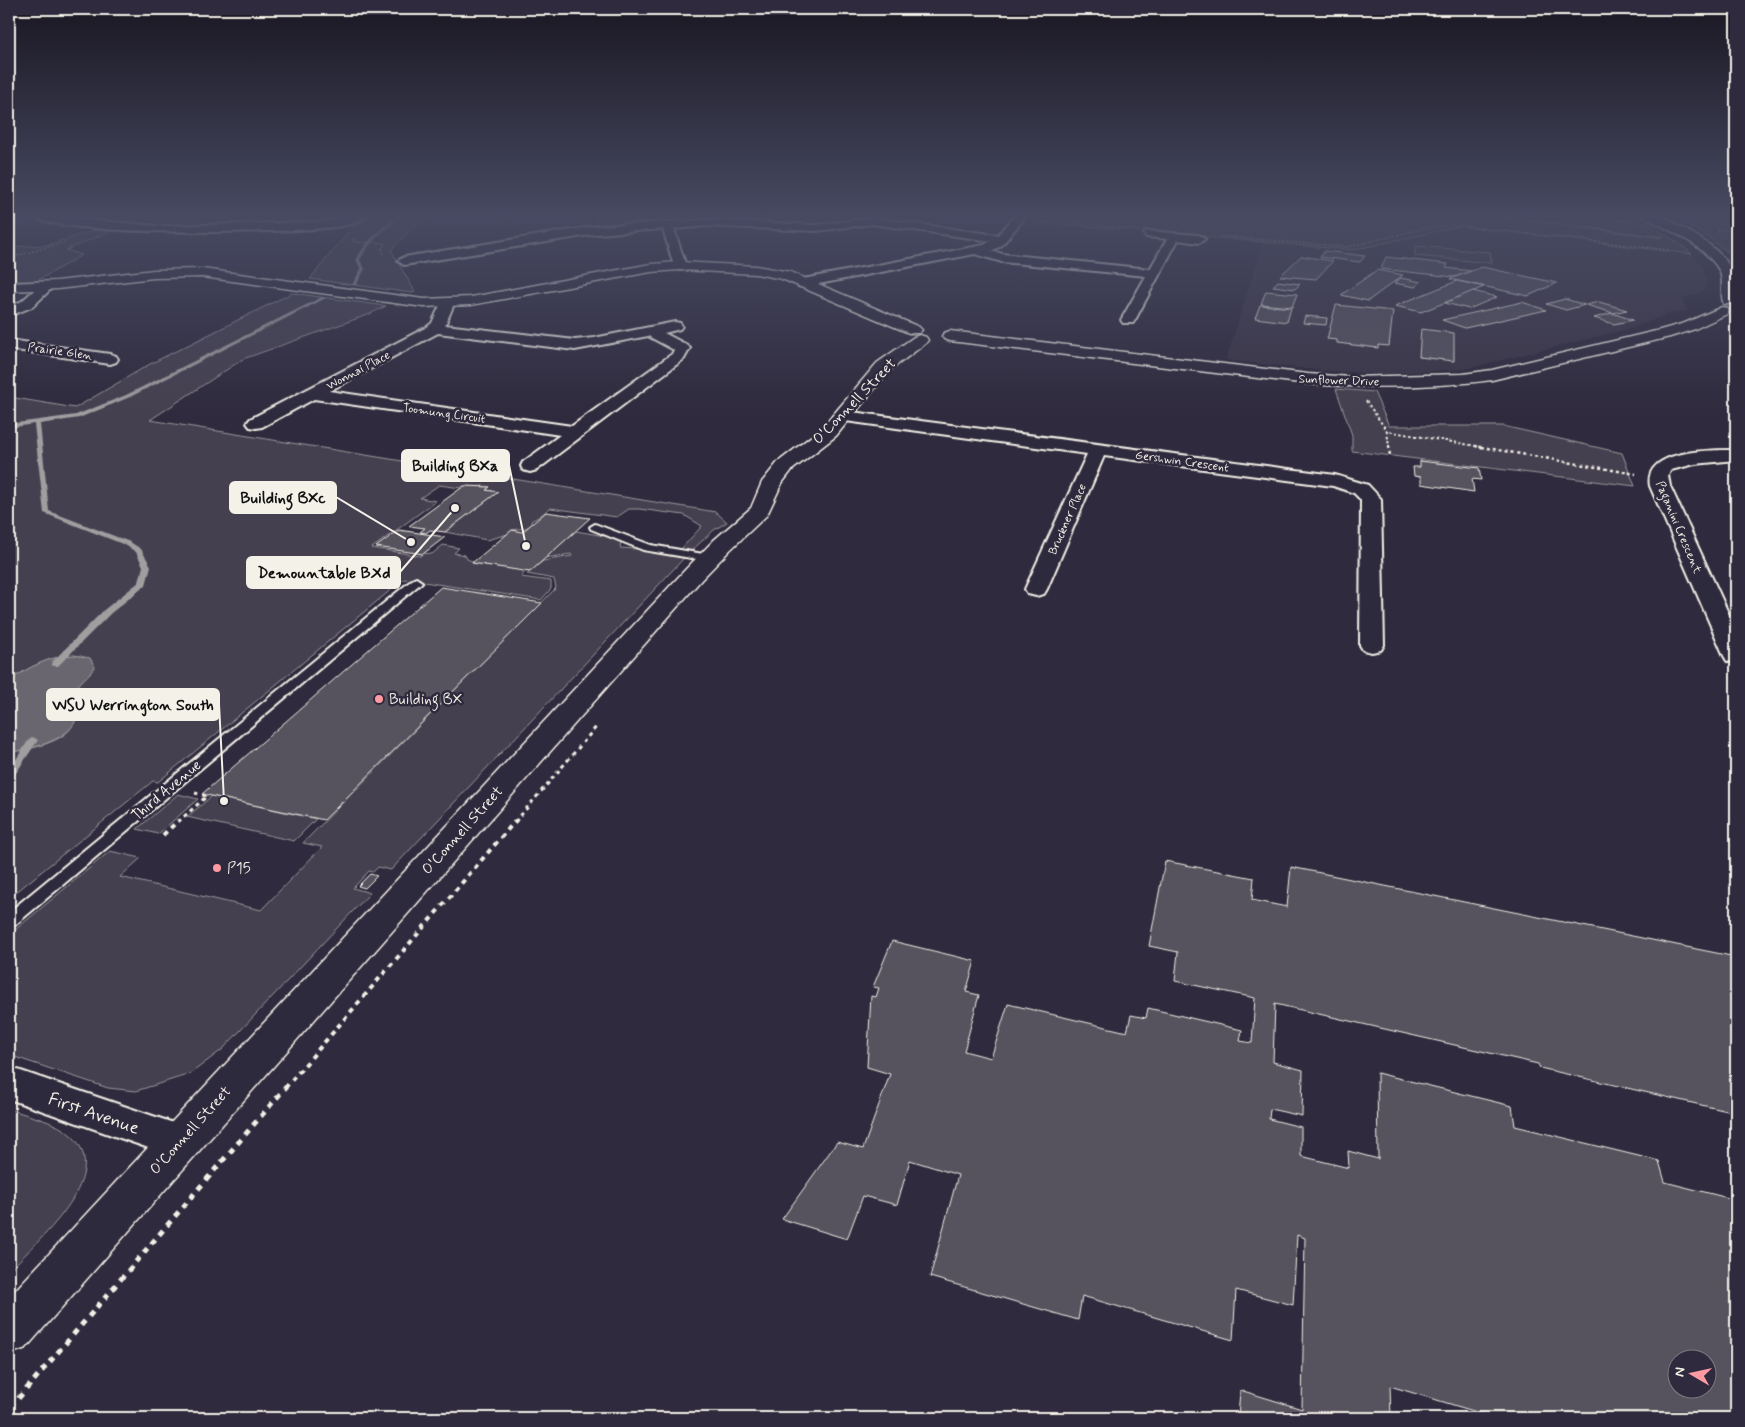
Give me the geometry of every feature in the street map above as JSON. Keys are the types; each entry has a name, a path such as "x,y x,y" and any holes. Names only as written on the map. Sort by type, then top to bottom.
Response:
{"street":[{"name":"Sunflower Drive","path":"9,287 46,287 92,282"},
{"name":"Sunflower Drive","path":"267,282 424,303 447,304 577,282"},
{"name":"Sunflower Drive","path":"799,282 930,332 1301,379 1351,382 1443,381 1492,375 1657,336 1690,326 1723,305 1730,282"},
{"path":"803,283 810,282"},
{"path":"1128,320 1148,282"},
{"path":"9,312 28,304 46,287"},
{"path":"447,304 435,328 575,345 675,326"},
{"name":"Wonnai Place","path":"256,424 435,328"},
{"path":"530,466 679,356 682,348 651,332"},
{"name":"O'Connell Street","path":"9,1330 709,558 760,510 765,503 772,482 785,466 820,440 844,416 883,367 930,332"},
{"name":"Prairie Glen","path":"9,344 110,359"},
{"name":"Toomung Circuit","path":"312,394 575,432"},
{"name":"Gershwin Crescent","path":"844,416 1335,481 1361,489 1372,499 1372,645"},
{"name":"Bruckner Place","path":"1036,589 1098,450"},
{"name":"Paganini Crescent","path":"1736,455 1696,458 1671,463 1663,467 1659,472 1658,478 1660,486 1726,615 1736,656"},
{"name":"First Avenue","path":"9,1083 180,1142"}],"lane":[{"path":"595,527 612,532 628,541 657,549 709,558"},
{"name":"Third Avenue","path":"9,921 416,582"}],"path":[{"path":"1363,396 1387,431 1390,457"},
{"path":"1387,431 1658,478"},
{"path":"9,1406 17,1400 36,1378 598,724"},
{"path":"162,834 207,796 189,792"}],"shaded area":[{"path":"329,282 409,282 415,292"},
{"path":"1251,282 1707,282 1705,291 1683,299 1687,311 1669,314 1632,328 1465,369 1383,374 1325,371 1226,360"},
{"path":"292,293 386,306 370,314 243,359 150,420 716,512 727,522 714,530 690,552 680,550 702,526 684,515 629,509 617,517 550,508 531,521 532,524 526,528 512,530 508,534 487,540 445,532 498,492 486,490 489,487 482,486 479,488 464,486 461,488 439,485 420,498 436,501 372,548 420,556 424,553 432,554 443,545 459,548 454,553 465,555 473,563 526,571 521,577 551,581 551,589 541,600 404,579 158,782 153,781 9,898 9,752 44,745 68,732 72,726 76,710 70,704 73,694 81,681 92,671 81,656 61,657 34,666 9,681 9,397 75,408 150,364"},
{"path":"1336,389 1374,392 1389,426 1503,426 1622,453 1635,486 1352,451 1352,435"},
{"path":"576,531 616,538 621,541 620,548 637,549 684,558 391,870 378,867 373,872 369,871 353,888 370,893 223,1049 190,1074 136,1091 108,1088 9,1055 9,935 110,851 141,858 120,877 261,910 322,847 303,843 556,588 554,579 527,574 543,561 572,556 571,554 545,558"},
{"path":"74,655 90,658 95,667 76,687 71,697 70,704 77,714 75,723 69,730 50,742 28,749 9,752 9,681 40,663"},
{"path":"178,794 198,799 158,834 137,829"},
{"path":"212,796 316,819 294,841 187,817"},
{"path":"9,1109 58,1126 66,1131 72,1136 83,1152 84,1170 78,1189 52,1227 9,1271"}],"building":[{"path":"1277,282 1300,284 1295,289 1273,286"},
{"path":"1360,282 1394,282 1368,301 1341,295"},
{"path":"1396,282 1421,282 1415,287 1394,283"},
{"path":"1456,282 1484,287 1421,312 1395,306"},
{"path":"1462,282 1557,283 1528,296"},
{"path":"1266,291 1297,294 1292,307 1261,304"},
{"path":"1473,291 1497,297 1469,309 1445,303"},
{"path":"1565,299 1585,305 1566,310 1546,304"},
{"path":"1522,302 1546,310 1465,328 1442,320"},
{"path":"1599,302 1627,310 1613,313 1586,305"},
{"path":"1260,305 1291,308 1287,322 1255,318"},
{"path":"1336,305 1393,311 1389,346 1378,345 1378,348 1337,343 1337,340 1327,339"},
{"path":"1612,313 1633,320 1614,324 1594,318"},
{"path":"1305,316 1327,318 1326,325 1303,323"},
{"path":"1421,329 1454,333 1454,361 1419,357"},
{"path":"1420,461 1479,468 1481,480 1472,479 1474,492 1421,484 1421,477 1414,476 1413,467 1420,467"},
{"path":"464,486 490,487 486,490 498,492 445,532 430,530 426,533 420,532 425,528 409,526"},
{"path":"546,512 590,518 530,572 472,563 512,530 522,532"},
{"path":"399,530 445,537 423,554 376,547"},
{"name":"Building BX","path":"441,587 542,603 324,820 202,794"},
{"path":"1165,861 1254,878 1252,900 1287,907 1291,867 1736,957 1736,1113 1540,1068 1538,1064 1275,1004 1273,1062 1303,1070 1302,1116 1270,1109 1269,1119 1301,1127 1301,1156 1349,1168 1348,1151 1378,1159 1377,1073 1512,1106 1515,1126 1659,1161 1665,1182 1736,1200 1736,1418 1497,1418 1390,1386 1391,1418 1238,1418 1240,1390 1302,1409 1305,1238 1297,1235 1293,1305 1236,1290 1233,1340 1082,1296 1078,1320 930,1277 958,1175 910,1160 897,1205 863,1196 847,1239 782,1219 837,1142 863,1149 890,1074 867,1067 871,996 876,997 879,988 873,987 892,941 975,961 966,992 979,995 964,1051 991,1058 1008,1004 1127,1032 1131,1015 1146,1018 1148,1008 1242,1030 1240,1041 1252,1043 1255,998 1175,981 1178,952 1149,946"},
{"path":"370,874 377,876 365,888 358,886"}],"waterway":[{"path":"37,422 77,417 128,396 324,298"},
{"path":"9,426 37,422"},
{"path":"37,422 46,512 128,543 137,549 147,566 143,583 108,611 55,664"},
{"path":"9,777 33,740"}],"place":[{"name":"Demountable BXd","path":"455,508"},
{"name":"Building BXc","path":"411,542"},
{"name":"Building BXa","path":"526,546"},
{"name":"Building BX","path":"379,699"},
{"name":"WSU Werrington South","path":"224,801"},
{"name":"P15","path":"217,868"}]}
